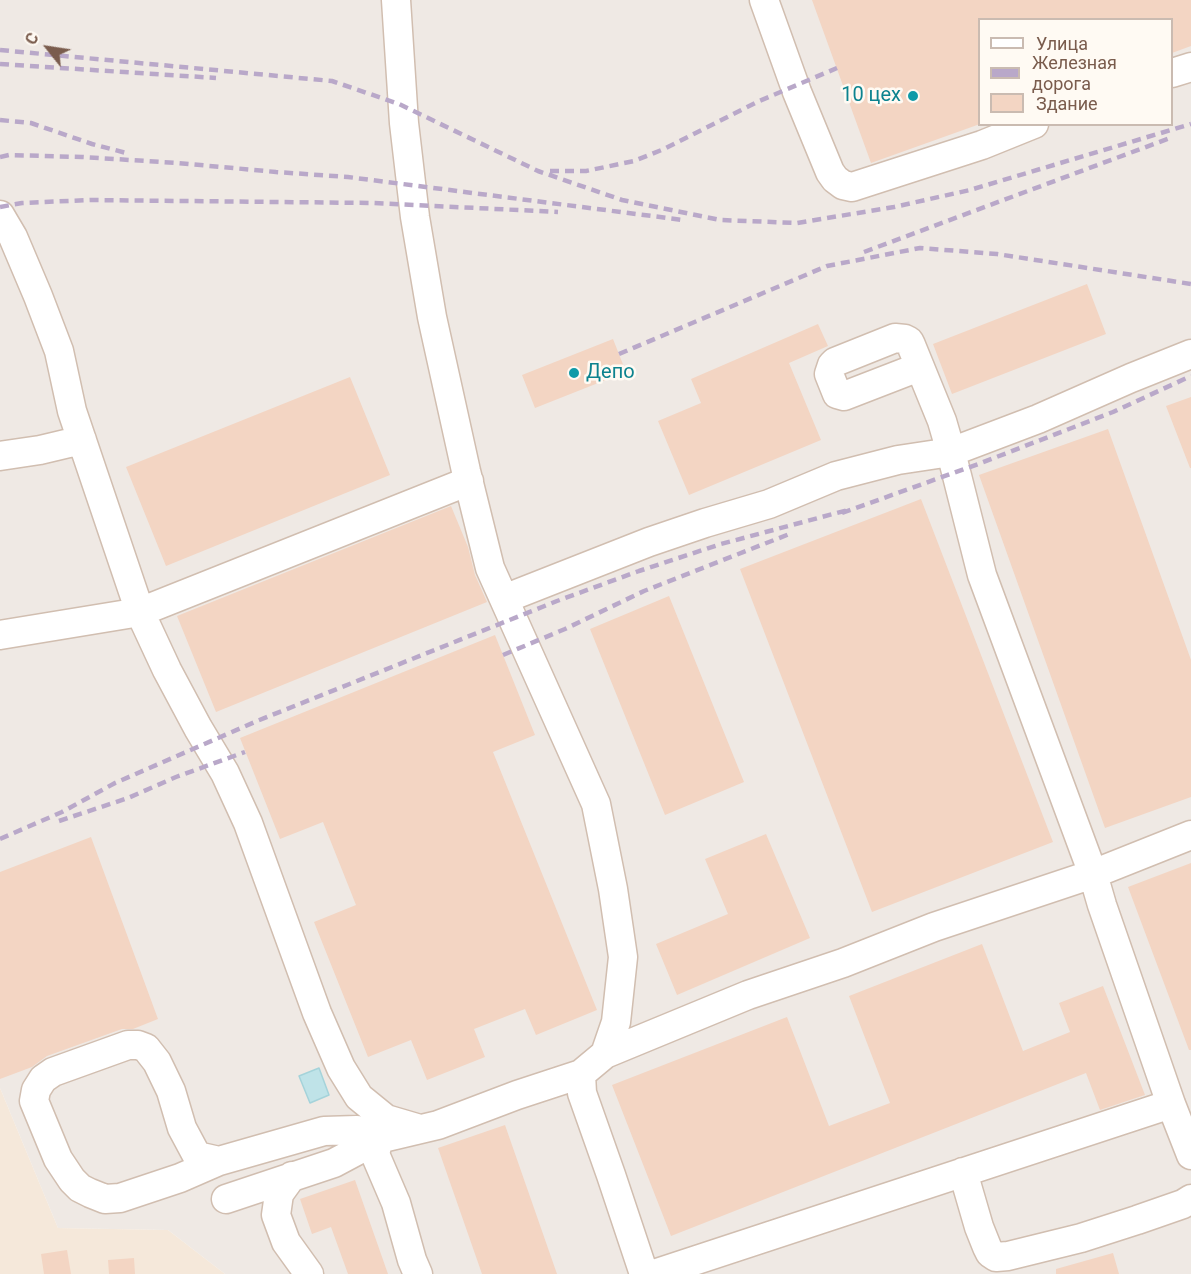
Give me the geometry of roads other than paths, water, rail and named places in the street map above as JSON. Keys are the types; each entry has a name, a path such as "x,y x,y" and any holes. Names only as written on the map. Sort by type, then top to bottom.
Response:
{"lane":[{"path":"396,0 404,123 415,217 446,383 490,568 596,804 613,889 622,957 616,1022 604,1054"},
{"path":"764,0 794,86 830,172 843,185 852,187 982,145 1029,126"},
{"path":"1173,73 1191,66"},
{"path":"0,215 13,237 59,351 72,411 140,612 167,670 225,773 248,823 317,1013 341,1068 359,1096 386,1119 420,1129"},
{"path":"504,599 649,542 769,504 836,476 898,460 951,452 1038,419 1191,354"},
{"path":"919,367 942,421 982,575 1093,874 1171,1104 1191,1155"},
{"path":"0,456 82,440"},
{"path":"0,635 140,612 469,481"},
{"path":"226,1199 334,1163 379,1139 438,1125 581,1074 604,1054 748,994 843,963 934,927 1093,874 1191,835"},
{"path":"219,1161 197,1156 182,1128 171,1091 157,1062 146,1048 128,1045 53,1072 43,1079 36,1090 34,1101 58,1159 80,1188 105,1198 120,1198 180,1178 219,1161 324,1131 357,1130 379,1139"},
{"path":"581,1074 582,1093 644,1274"},
{"path":"654,1274 1171,1104"},
{"path":"379,1139 375,1154 396,1203 418,1274"},
{"path":"963,1172 979,1227 990,1253 996,1257 1081,1238 1183,1204 1191,1199"},
{"path":"292,1176 279,1194 276,1215 286,1242 309,1274"}],"water":[{"path":"319,1068 329,1095 310,1103 299,1076"}],"railway":[{"path":"0,50 332,81 399,104 538,171 622,200 720,220 797,223 894,207 970,190 1191,124"},
{"path":"0,64 216,78"},
{"path":"550,171 586,171 634,161 664,149 757,102 837,68"},
{"path":"0,120 31,123 92,144 130,154"},
{"path":"864,252 1170,138"},
{"path":"0,157 9,155 82,157 348,177 683,220"},
{"path":"0,207 22,203 90,200 374,203 558,212"},
{"path":"619,354 827,266 920,248 997,254 1191,284"},
{"path":"842,513 1113,412 1191,376"},
{"path":"0,839 62,812 115,783 257,721 557,601 721,544 848,510"},
{"path":"503,655 565,629 644,591 792,533"},
{"path":"59,821 128,798 176,777 245,752"}],"place":[{"name":"10 цех","path":"913,96"},
{"name":"Депо","path":"574,373"}]}
